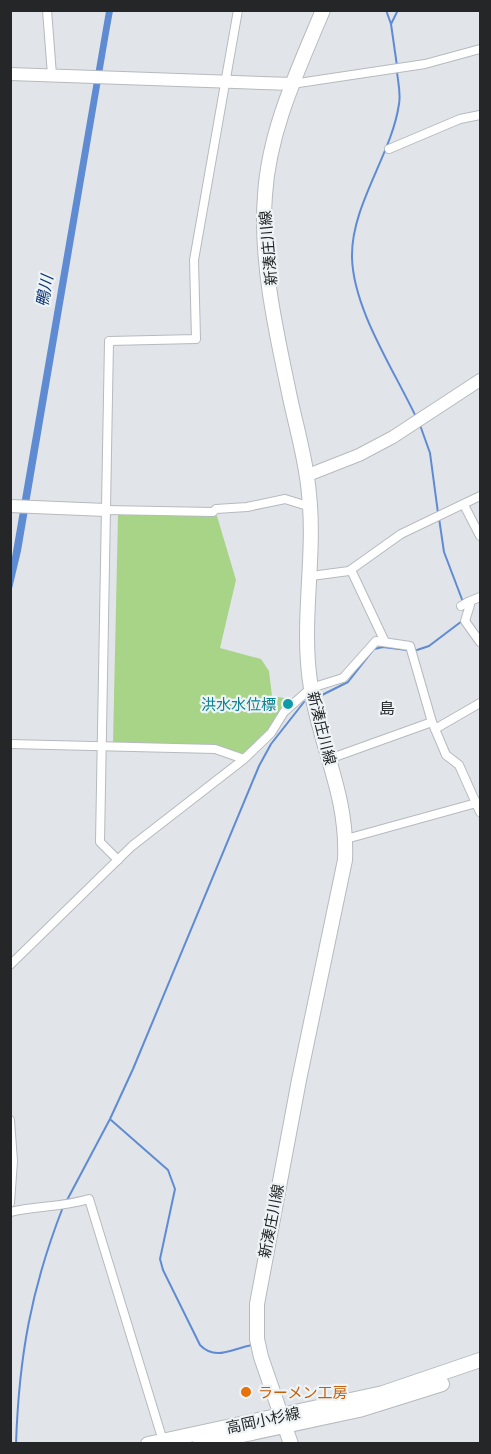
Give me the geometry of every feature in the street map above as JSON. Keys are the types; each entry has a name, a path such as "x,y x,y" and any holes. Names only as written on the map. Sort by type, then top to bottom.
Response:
{"main road":[{"name":"新湊庄川線","path":"291,1443 257,1339 257,1304 299,1080 345,860 346,839 343,803 311,688 308,653 313,542 308,475 278,331 268,269 264,218 265,194 276,131 292,84 323,10"},
{"name":"高岡小杉線","path":"200,1443 383,1393 480,1360"},
{"name":"高岡小杉線","path":"148,1443 358,1410 480,1370"}],"street":[{"path":"47,10 52,75"},
{"path":"118,860 100,842 109,341 196,339 194,261 238,10"},
{"path":"10,74 292,84 425,64 480,49"},
{"path":"389,149 460,119 480,115"},
{"path":"308,475 359,455 393,437 480,380"},
{"path":"311,576 351,570 401,534 480,496"},
{"path":"14,506 213,512 216,509 247,507 285,499 310,507"},
{"path":"464,505 480,536"},
{"path":"351,570 385,642"},
{"path":"480,597 465,604 465,621 480,642"},
{"path":"10,965 158,824 243,759 271,733 284,712 311,688 338,682 376,641 410,646 433,725 446,755 459,765 479,806 346,839"},
{"path":"329,759 433,725 480,703"},
{"path":"10,744 214,748 243,759"},
{"path":"10,1120 12,1161 10,1203"},
{"path":"10,1212 44,1206 67,1206 89,1200 163,1441"}],"green space":[{"path":"118,514 217,516 236,580 220,648 261,659 269,671 272,696 297,700 252,756 214,746 113,743"}],"water":[{"path":"106,11 113,11 21,551 11,593 11,563"}],"waterway":[{"path":"386,10 391,24 397,66"},
{"path":"391,24 398,10"},
{"path":"397,72 400,100 395,123 358,218 353,238 352,257 354,277 367,318 416,417"},
{"path":"420,425 430,453 438,513"},
{"path":"439,518 444,552 463,602"},
{"path":"414,651 429,646 462,621"},
{"path":"322,695 348,682 374,649 383,647 407,650"},
{"path":"66,1202 110,1119 133,1069 259,766 271,744 304,702"},
{"path":"111,1120 168,1170 175,1189 160,1259 163,1270 200,1345 206,1350 219,1353 253,1345"},
{"path":"16,1444 20,1381 29,1323 43,1266 63,1207"}],"place":[{"name":"洪水水位標","path":"288,704"},
{"name":"ラーメン工房","path":"246,1392"}],"district":[{"name":"島","path":"387,708"}],"water label":[{"name":"鴨川","path":"44,291"}]}
